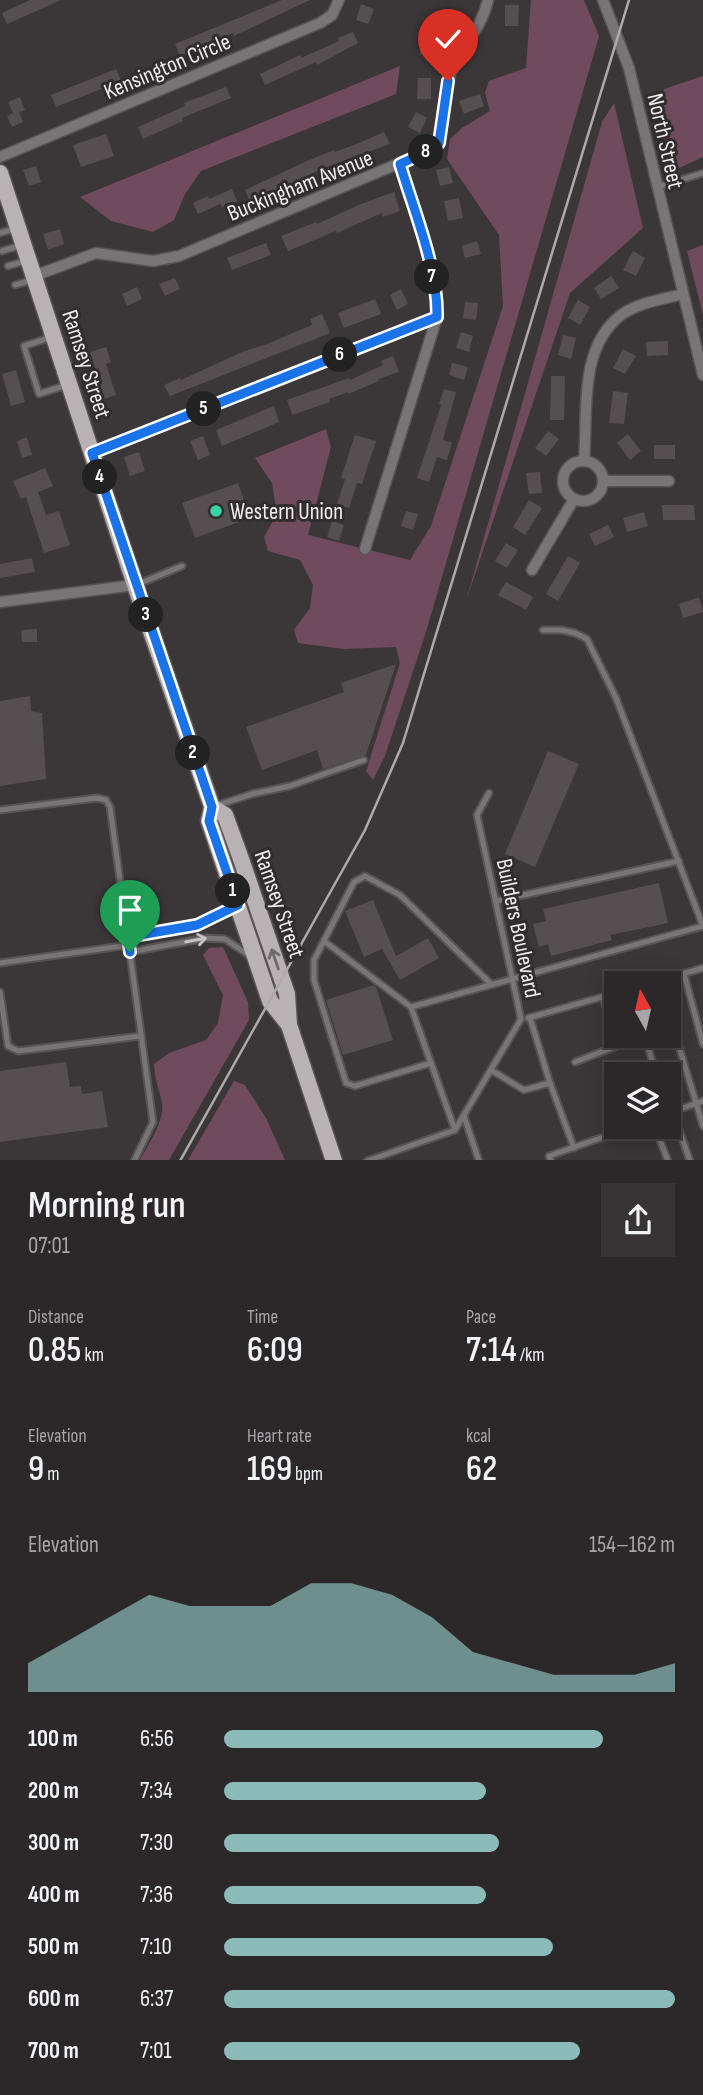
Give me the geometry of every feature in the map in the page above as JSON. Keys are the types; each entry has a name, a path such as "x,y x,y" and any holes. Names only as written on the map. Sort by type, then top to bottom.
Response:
{"main road":[{"name":"Ramsey Street","path":"0,173 135,585 212,807 209,821 256,960 270,1001 289,1025"},
{"name":"Ramsey Street","path":"212,807 225,815 241,859 287,994 289,1025 334,1160"}],"street":[{"name":"Kensington Circle","path":"0,158 320,23 332,15 339,0"},
{"path":"400,164 433,149 439,143 443,107 452,69 481,24 488,0"},
{"name":"North Street","path":"603,0 629,68 703,375"},
{"name":"Buckingham Avenue","path":"30,265 103,252 139,260 166,260 400,164 428,260 437,317 365,549"},
{"path":"584,461 588,383 599,340 623,313 682,295"},
{"path":"92,453 437,317"},
{"path":"584,461 600,470 603,481 602,489 593,499 580,501 565,491 563,479 572,464 584,461"},
{"path":"603,481 668,481"},
{"path":"532,570 574,499"},
{"path":"0,602 135,585"}],"lane":[{"path":"658,187 703,173"},
{"path":"0,233 18,228"},
{"path":"2,251 30,265"},
{"path":"8,266 30,265"},
{"path":"15,285 30,265"},
{"path":"54,336 23,346 39,394 70,384"},
{"path":"135,585 182,566"},
{"path":"411,1007 703,926 617,698 587,639 561,630 543,630"},
{"path":"212,807 252,794 290,786 364,760"},
{"name":"Builders Boulevard","path":"456,1130 521,1019 477,815 489,793"},
{"path":"0,810 97,797 106,800 110,807 153,1122 134,1160"},
{"path":"496,901 679,861"},
{"path":"431,1063 355,1086 346,1083 314,980 314,960 354,882 365,876 400,895 491,984"},
{"path":"128,937 197,925 238,905"},
{"path":"130,952 206,938 225,939 256,960"},
{"path":"324,941 411,1007 456,1130 367,1160"},
{"path":"0,964 129,945"},
{"path":"681,975 703,968"},
{"path":"684,974 703,1044"},
{"path":"0,992 8,1046 18,1051 141,1036"},
{"path":"521,1019 603,997 617,1046 575,1062"},
{"path":"530,1018 574,1148"},
{"path":"681,1047 700,1102 703,1126"},
{"path":"491,1070 524,1090 550,1083"},
{"path":"681,1109 700,1102"},
{"path":"464,1116 479,1160"},
{"path":"551,1160 550,1156 604,1137"},
{"path":"681,1137 690,1160"},
{"path":"660,1139 668,1160"}],"shaded area":[{"path":"531,0 584,0 599,36 426,632 385,756 373,780 366,771 400,663 396,647 344,649 298,643 294,630 310,608 313,585 300,560 268,551 264,537 277,514 272,483 255,458 326,429 331,447 308,535 410,560 431,526 503,306 499,235 447,159 450,139 462,128 490,111 485,93 489,81 526,68"},
{"path":"400,66 396,94 201,171 185,194 174,220 153,232 111,221 80,197"},
{"path":"703,76 703,157 679,168 658,125 657,107 664,89"},
{"path":"614,103 643,228 570,293 466,601 602,122"},
{"path":"703,245 703,315 687,251"},
{"path":"223,947 248,1002 249,1020 169,1160 140,1160 161,1117 162,1103 154,1064 169,1053 206,1040 218,1023 223,995 203,955 209,948"},
{"path":"234,1081 245,1085 266,1118 285,1160 188,1160"}],"building":[{"path":"30,0 61,0 7,24 2,13"},
{"path":"282,0 310,0 234,36 233,33 180,56 175,44"},
{"path":"361,4 374,9 368,24 356,20"},
{"path":"505,5 519,5 518,26 505,26"},
{"path":"353,32 358,43 317,65 316,62 265,85 260,74 300,55 301,58 339,41 338,38"},
{"path":"425,39 437,43 432,59 419,54"},
{"path":"116,69 121,81 56,107 51,95"},
{"path":"418,78 431,78 431,99 417,99"},
{"path":"226,87 231,98 182,118 183,121 143,139 138,127 185,106 184,103"},
{"path":"480,94 484,106 464,114 459,101"},
{"path":"20,97 25,110 19,112 23,122 12,127 7,116 13,113 8,102"},
{"path":"416,112 427,118 420,133 408,127"},
{"path":"384,132 390,144 324,168 250,202 245,190 307,161"},
{"path":"106,134 114,156 81,167 73,145"},
{"path":"36,166 41,182 29,186 23,170"},
{"path":"449,167 453,183 440,186 436,170"},
{"path":"232,189 237,201 222,207 220,204 198,214 193,203"},
{"path":"394,192 400,211 383,217 382,213 288,251 281,236"},
{"path":"459,198 463,218 448,221 444,201"},
{"path":"60,229 64,244 48,250 43,234"},
{"path":"477,241 481,254 465,258 462,246"},
{"path":"266,243 271,255 232,270 227,258"},
{"path":"633,251 645,258 636,276 623,270"},
{"path":"611,276 619,288 601,299 594,288"},
{"path":"175,278 180,289 165,296 159,284"},
{"path":"137,287 142,299 127,306 122,294"},
{"path":"401,289 408,304 397,310 390,295"},
{"path":"375,299 381,314 344,328 338,313"},
{"path":"578,300 590,307 580,325 568,318"},
{"path":"465,302 478,303 476,320 463,318"},
{"path":"322,314 330,333 170,396 164,385 312,325 310,319"},
{"path":"461,332 473,336 469,352 456,348"},
{"path":"563,335 576,338 571,359 558,355"},
{"path":"668,341 668,355 647,356 646,342"},
{"path":"106,347 111,362 106,364 116,395 101,400 95,381 99,380 90,352"},
{"path":"623,349 636,356 625,374 613,368"},
{"path":"393,356 399,372 348,394 329,399 330,402 292,415 287,400 349,378 350,380 383,365 381,361"},
{"path":"452,363 468,367 464,380 449,375"},
{"path":"16,370 25,402 11,406 2,374"},
{"path":"551,376 565,376 564,420 550,420"},
{"path":"444,389 456,392 443,440 452,443 447,460 437,457 429,482 417,478"},
{"path":"613,391 628,393 624,424 609,423"},
{"path":"274,406 279,422 222,446 216,430"},
{"path":"548,431 559,439 546,456 535,448"},
{"path":"628,434 641,451 630,460 617,443"},
{"path":"355,435 376,441 362,484 357,483 349,508 337,504 345,479 341,478"},
{"path":"203,436 210,455 198,460 190,441"},
{"path":"27,437 32,455 22,458 17,441"},
{"path":"654,445 675,445 675,459 654,459"},
{"path":"139,452 145,471 130,476 124,457"},
{"path":"45,468 53,486 38,492 46,515 59,511 70,545 44,553 26,497 21,499 13,481"},
{"path":"540,472 542,493 529,494 526,473"},
{"name":"Western Union","path":"238,483 250,518 195,538 182,503"},
{"path":"529,500 542,508 525,535 513,527"},
{"path":"662,505 694,505 695,520 663,520"},
{"path":"406,511 418,514 413,530 401,526"},
{"path":"644,512 648,526 627,532 623,518"},
{"path":"332,521 344,525 339,541 327,537"},
{"path":"608,525 614,537 595,546 589,534"},
{"path":"506,543 518,550 507,568 495,561"},
{"path":"568,556 580,563 558,601 546,594"},
{"path":"32,558 35,572 0,578 0,564"},
{"path":"506,582 533,597 526,610 498,595"},
{"path":"699,597 703,612 683,618 679,604"},
{"path":"37,629 37,642 22,642 21,630"},
{"path":"396,664 366,755 323,769 317,750 262,770 246,727 344,692 341,683"},
{"path":"30,696 31,711 42,713 46,779 0,786 0,701"},
{"path":"548,751 579,764 535,867 505,854"},
{"path":"659,883 668,923 610,935 612,940 551,956 548,944 539,947 533,924 546,921 543,909"},
{"path":"373,900 396,956 428,938 439,958 400,980 382,949 364,957 345,911"},
{"path":"374,985 393,1040 343,1055 326,1000"},
{"path":"66,1062 70,1087 81,1086 82,1094 102,1091 108,1127 0,1142 0,1071"}],"railway":[{"path":"181,1160 365,830 403,743 629,0"}],"place":[{"name":"Western Union","path":"216,511"}],"route":[{"path":"130,952 128,937 197,925 238,905 209,821 212,807 92,453 437,317 428,260 400,164 433,149 439,143 448,81"}]}
